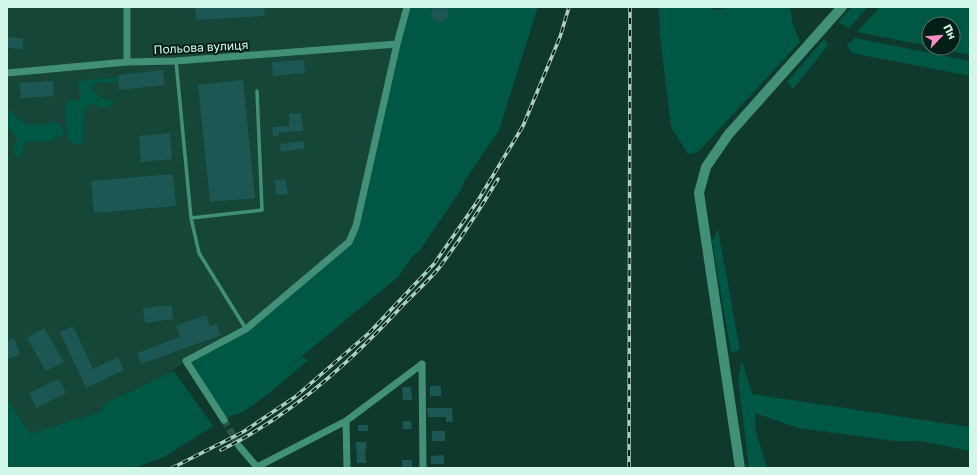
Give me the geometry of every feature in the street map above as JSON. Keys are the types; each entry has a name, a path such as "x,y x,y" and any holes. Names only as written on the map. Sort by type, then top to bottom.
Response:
{"main road":[{"path":"740,468 700,193 706,167 728,135 842,7"}],"street":[{"path":"127,7 127,62"},
{"path":"224,420 186,361 246,329 349,242 356,226 397,44 407,7"},
{"name":"Польова вулиця","path":"7,73 127,62 176,61 397,44"},
{"path":"239,446 256,468 346,421 422,364 423,468"},
{"path":"346,421 347,468"}],"lane":[{"path":"176,61 190,218 199,252 246,329"},
{"path":"190,218 262,210 257,91"}],"shaded area":[{"path":"7,7 407,7 349,242 246,329 186,361 127,403 7,449"},
{"path":"407,7 538,7 499,130 418,253 415,253 398,277 285,370 302,357 308,360 277,387 244,411 224,420 186,361 246,329 349,242"},
{"path":"659,7 713,7 713,10 735,7 790,7 793,25 800,42 698,152 688,154 671,127 660,36"},
{"path":"852,7 868,7 849,28 838,22"},
{"path":"880,7 970,7 970,55 961,53 961,16 921,16 921,44 857,32"},
{"path":"855,38 921,51 921,56 945,56 970,61 970,76 852,53 847,45"},
{"path":"824,39 828,45 793,89 787,82"},
{"path":"118,77 115,83 94,84 92,89 99,97 116,102 105,108 88,105 83,119 82,144 71,142 68,139 65,105 68,100 79,101 80,96 78,81"},
{"path":"8,109 25,124 30,126 35,124 41,126 55,122 60,125 64,133 60,138 56,135 54,140 27,141 23,146 22,157 17,158 14,151 14,146 18,139 7,127"},
{"path":"718,230 740,350 731,352 712,241"},
{"path":"742,361 752,394 970,427 970,451 920,441 895,441 798,428 755,413 756,432 767,468 749,468 738,378"},
{"path":"174,371 213,426 164,457 134,468 7,468 7,399 30,434 100,412 106,403"}],"building":[{"path":"195,7 264,7 265,16 196,20"},
{"path":"434,7 446,7 449,14 446,20 439,22 433,20 431,13"},
{"path":"7,37 23,38 23,49 7,48"},
{"path":"304,60 305,73 273,76 272,62"},
{"path":"163,70 164,85 119,90 118,75"},
{"path":"243,80 255,198 210,202 198,85"},
{"path":"53,81 54,96 21,98 20,83"},
{"path":"301,113 303,131 279,132 279,136 273,136 272,127 289,126 289,114"},
{"path":"170,133 172,159 141,162 139,136"},
{"path":"303,141 305,148 281,152 280,144"},
{"path":"173,174 176,206 94,213 91,181"},
{"path":"286,179 288,194 276,195 275,180"},
{"path":"172,305 173,319 145,323 143,308"},
{"path":"206,315 210,326 217,324 221,335 141,364 137,353 180,337 176,326"},
{"path":"73,326 93,369 118,357 124,370 86,388 60,332"},
{"path":"44,328 64,362 46,371 27,338"},
{"path":"14,338 20,355 7,359 7,341"},
{"path":"59,379 66,393 36,408 29,393"},
{"path":"430,386 441,386 441,396 430,396"},
{"path":"402,387 411,387 412,400 403,400"},
{"path":"427,408 452,408 453,422 446,422 446,417 428,417"},
{"path":"403,421 411,421 412,429 403,429"},
{"path":"358,425 368,425 368,431 358,431"},
{"path":"432,431 445,431 445,441 432,441"},
{"path":"356,442 366,442 366,463 357,463"},
{"path":"444,455 444,464 431,464 431,456"},
{"path":"402,460 412,460 412,468 402,468"}],"tunnel":[{"path":"224,420 239,446"}],"railway":[{"path":"172,468 243,432 295,397 369,333 434,264 477,202 523,126 560,37 569,7"},
{"path":"629,468 630,7"},
{"path":"221,450 272,421 296,404 319,386 362,347 439,268 470,224 498,179"}]}
